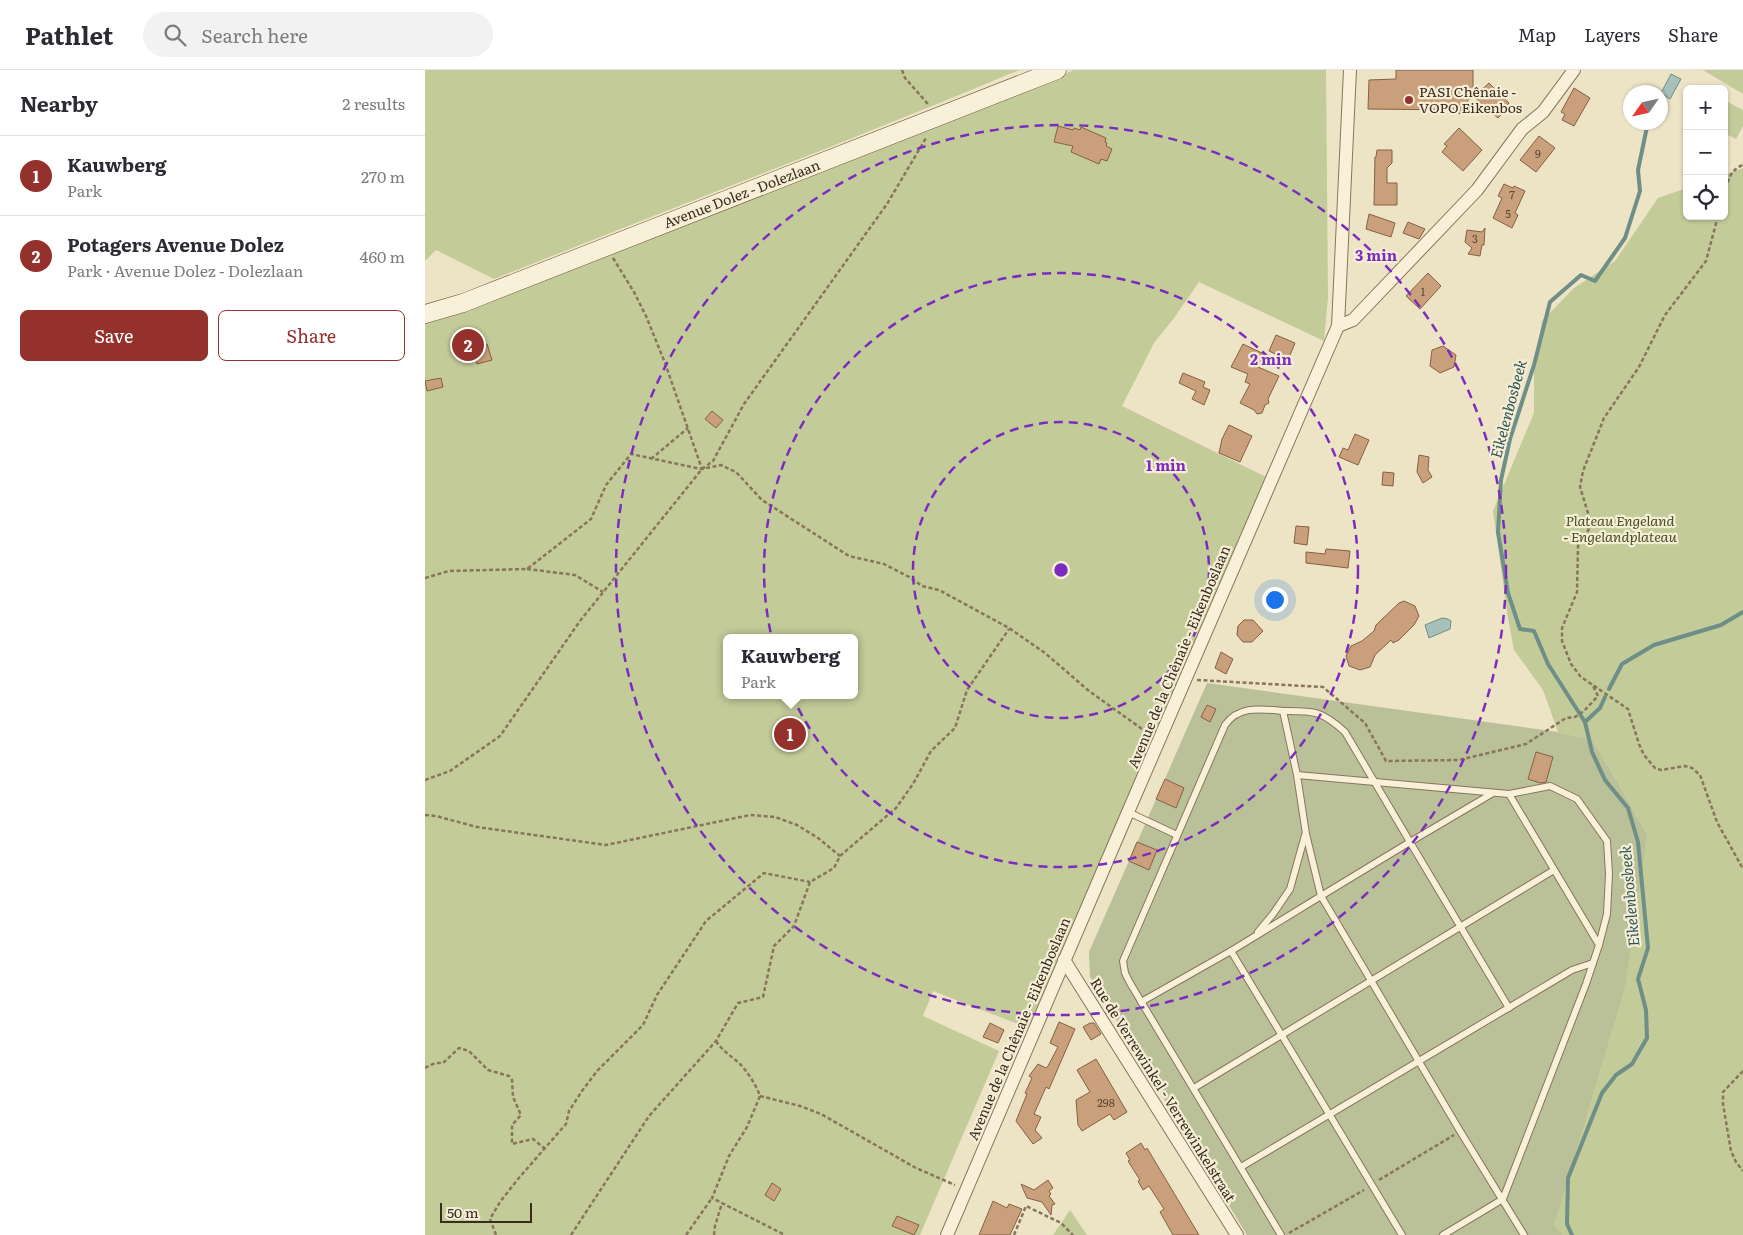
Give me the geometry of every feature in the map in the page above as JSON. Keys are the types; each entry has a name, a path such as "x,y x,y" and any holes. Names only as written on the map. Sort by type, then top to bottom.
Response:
{"street":[{"name":"Avenue Dolez - Dolezlaan","path":"425,314 463,303 1057,70"},
{"name":"Avenue de la Chênaie - Eikenboslaan","path":"947,1235 1338,326 1351,70"},
{"path":"1338,326 1353,320 1477,190 1522,129 1543,112 1574,70"},
{"name":"Rue de Verrewinkel - Verrewinkelstraat","path":"1064,960 1237,1235"}],"lane":[{"path":"1281,1235 1141,1002 1125,973 1123,961 1229,719 1246,710 1319,713 1332,720 1345,732 1509,1008"},
{"path":"1283,711 1297,775 1306,834 1321,896 1419,1062 1525,1235"},
{"path":"1297,775 1509,794 1551,786 1577,799 1607,842 1609,874 1607,914 1599,944 1503,1199 1443,1235"},
{"path":"1141,1002 1253,938 1494,793"},
{"path":"1509,794 1599,944"},
{"path":"1128,812 1177,835"},
{"path":"1253,938 1273,914 1289,889 1306,834"},
{"path":"1194,1088 1554,870"},
{"path":"1231,951 1402,1235"},
{"path":"1241,1167 1572,970 1593,963"}],"path":[{"path":"425,780 450,771 501,736 579,621 702,469 713,460 744,404 887,204 931,129 933,119 931,107 905,78 902,70"},
{"path":"1728,181 1730,174 1736,168 1743,165"},
{"path":"1717,220 1705,261 1665,315 1639,366 1604,418 1583,471 1580,487 1591,523 1586,536 1578,546 1577,592 1562,628 1562,641 1571,664 1581,677 1628,709 1644,755 1655,768 1661,770 1685,766 1693,768 1700,775 1717,822 1743,869"},
{"path":"606,247 634,292 645,316 665,363 702,469"},
{"path":"651,458 688,428"},
{"path":"527,569 591,519 606,485 631,454 702,469 721,465 736,472 762,500 849,556 884,564 923,586 939,590 1009,628 1045,653 1089,691 1159,741"},
{"path":"425,578 449,571 527,569 575,575 603,592"},
{"path":"571,1235 649,1116 716,1040 738,1002 763,997 774,946 794,926 810,882 834,868 840,856 896,808 913,784 931,751 955,728 967,690 1009,628"},
{"path":"1185,679 1323,687 1365,723 1386,761 1459,760 1526,744 1566,718 1575,717 1584,711 1598,696 1591,683"},
{"path":"425,816 436,816 477,827 606,845 750,815 775,818 797,825 818,838 840,856"},
{"path":"497,1235 490,1219 493,1214 518,1179 566,1124 569,1112 597,1071 643,1025 657,995 706,921 764,873 810,882"},
{"path":"686,1235 712,1198 729,1156 747,1127 760,1096 751,1078 740,1064 733,1060 716,1040"},
{"path":"425,1068 435,1063 443,1063 459,1048 462,1048 469,1051 488,1070 509,1076 512,1080 513,1097 521,1114 512,1125 512,1144 533,1139 544,1148"},
{"path":"1743,1071 1723,1092 1723,1104 1731,1151 1743,1171"},
{"path":"760,1096 800,1106 821,1114 917,1168 966,1190"},
{"path":"712,1198 785,1235"},
{"path":"714,1235 723,1203"},
{"path":"1014,1235 1026,1206 1061,1223 1073,1235"}],"green space":[{"path":"425,70 1019,70 823,150 494,279 436,250 425,261"},
{"path":"1074,70 1326,70 1328,297 1324,341 1199,282 1154,343 1122,406 1266,477 1028,1028 933,991 923,1016 999,1051 920,1235 425,1235 425,320"},
{"path":"1703,70 1743,70 1743,94"},
{"path":"1728,102 1743,110 1743,126 1736,139 1728,135"},
{"name":"Plateau Engeland - Engelandplateau","path":"1743,168 1743,1235 1548,1235 1647,835 1592,740 1558,732 1543,690 1514,650 1493,511 1534,413 1534,367 1542,321 1574,288 1615,261 1658,198 1683,189 1683,220 1728,220 1728,174"},
{"path":"1207,683 1558,732 1592,740 1647,835 1625,987 1554,1225 1562,1235 1247,1235 1090,977 1089,952"},
{"path":"1070,1210 1087,1235 1053,1235"}],"water":[{"path":"1671,74 1681,79 1670,99 1668,98 1668,85 1665,85"},
{"path":"1442,618 1451,621 1450,629 1429,638 1425,625"}],"building":[{"path":"1396,70 1473,70 1473,92 1460,114 1454,110 1368,109 1369,80 1396,79"},
{"path":"1489,83 1509,103 1503,110 1505,111 1498,118 1474,97"},
{"path":"1574,88 1590,98 1574,126 1562,120 1565,114 1561,112"},
{"path":"1058,126 1073,130 1074,128 1080,130 1081,127 1106,138 1106,146 1112,149 1107,161 1101,159 1099,164 1071,152 1073,146 1054,142"},
{"path":"1459,128 1482,150 1463,171 1442,152 1447,146 1444,144"},
{"path":"1539,136 1555,148 1536,172 1520,160"},
{"path":"1377,150 1392,150 1392,163 1387,168 1387,183 1397,183 1397,205 1374,205 1375,157"},
{"path":"1504,184 1525,191 1515,213 1518,215 1512,228 1493,218 1502,198 1498,196"},
{"path":"1369,214 1395,223 1391,237 1366,229"},
{"path":"1408,222 1425,229 1419,239 1403,233"},
{"path":"1485,228 1484,245 1482,245 1480,256 1468,254 1472,248 1465,242 1467,230 1482,232"},
{"path":"1428,273 1441,286 1420,309 1406,296"},
{"path":"1276,335 1295,343 1288,360 1269,351"},
{"path":"487,344 492,360 477,364 472,348"},
{"path":"1243,344 1264,354 1258,367 1279,376 1268,399 1269,403 1265,405 1262,413 1257,414 1254,410 1240,403 1250,384 1245,382 1248,374 1231,367"},
{"path":"1443,346 1456,355 1454,367 1440,373 1430,366 1432,350"},
{"path":"1183,373 1205,382 1203,387 1210,390 1204,405 1192,399 1196,391 1179,383"},
{"path":"441,378 443,387 427,391 425,381"},
{"path":"712,411 723,420 716,428 705,419"},
{"path":"1229,425 1252,436 1240,462 1219,453 1222,439"},
{"path":"1355,434 1369,440 1358,465 1339,457 1343,448 1348,450"},
{"path":"1419,455 1429,457 1428,470 1432,477 1423,483 1417,472"},
{"path":"1383,472 1394,473 1393,486 1382,485"},
{"path":"1296,526 1309,527 1307,545 1294,543"},
{"path":"1326,549 1350,551 1348,568 1306,563 1306,552 1325,554"},
{"path":"1404,601 1415,606 1419,616 1414,625 1399,640 1393,643 1391,640 1375,655 1370,667 1360,670 1349,666 1346,656 1351,646 1362,641 1374,631 1376,625 1399,603"},
{"path":"1244,620 1253,620 1263,631 1252,642 1243,642 1237,635 1238,626"},
{"path":"1221,652 1233,659 1226,674 1215,668"},
{"path":"1207,705 1216,709 1210,722 1201,717"},
{"path":"1536,752 1553,757 1546,782 1540,783 1528,779"},
{"path":"1165,779 1184,788 1176,808 1156,799"},
{"path":"1137,842 1157,850 1149,870 1129,861"},
{"path":"1059,1022 1075,1029 1049,1089 1046,1087 1034,1114 1041,1117 1035,1130 1042,1138 1033,1144 1016,1121 1032,1078 1029,1076 1038,1064 1046,1068 1048,1066 1058,1047 1050,1043"},
{"path":"990,1023 1004,1030 998,1043 983,1037"},
{"path":"1094,1023 1101,1034 1091,1040 1083,1027"},
{"path":"1096,1059 1127,1112 1114,1120 1110,1114 1082,1131 1078,1125 1076,1100 1090,1092 1077,1070"},
{"path":"1141,1143 1145,1150 1147,1148 1199,1235 1173,1235 1160,1212 1164,1209 1149,1186 1143,1190 1138,1181 1140,1180 1128,1161 1130,1160 1126,1153"},
{"path":"1048,1180 1053,1188 1049,1191 1051,1194 1049,1196 1055,1204 1052,1205 1051,1215 1042,1202 1027,1198 1021,1184 1034,1190"},
{"path":"772,1183 781,1189 774,1201 765,1195"},
{"path":"993,1201 1007,1208 1009,1204 1022,1209 1010,1235 979,1235"},
{"path":"897,1216 919,1225 914,1235 892,1226"}],"waterway":[{"name":"Eikelenbosbeek","path":"1572,1235 1567,1224 1568,1178 1602,1093 1616,1075 1632,1064 1647,1038 1646,1010 1638,979 1648,948 1638,842 1628,808 1605,780 1592,752 1585,722 1548,664 1534,631 1520,629 1508,593 1498,532 1501,480 1510,439 1534,365 1550,302 1581,275 1595,281 1625,238 1640,191 1638,170 1646,130"},
{"name":"Eikelenbosbeek","path":"1609,689 1622,664 1654,645 1721,625 1743,612"},
{"name":"Eikelenbosbeek","path":"1585,722 1600,708 1605,697"}],"place":[{"name":"PASI Chênaie - VOPO Eikenbos","path":"1409,100"},
{"name":"Potagers Avenue Dolez","path":"468,345"},
{"name":"Kauwberg","path":"790,734"}]}
